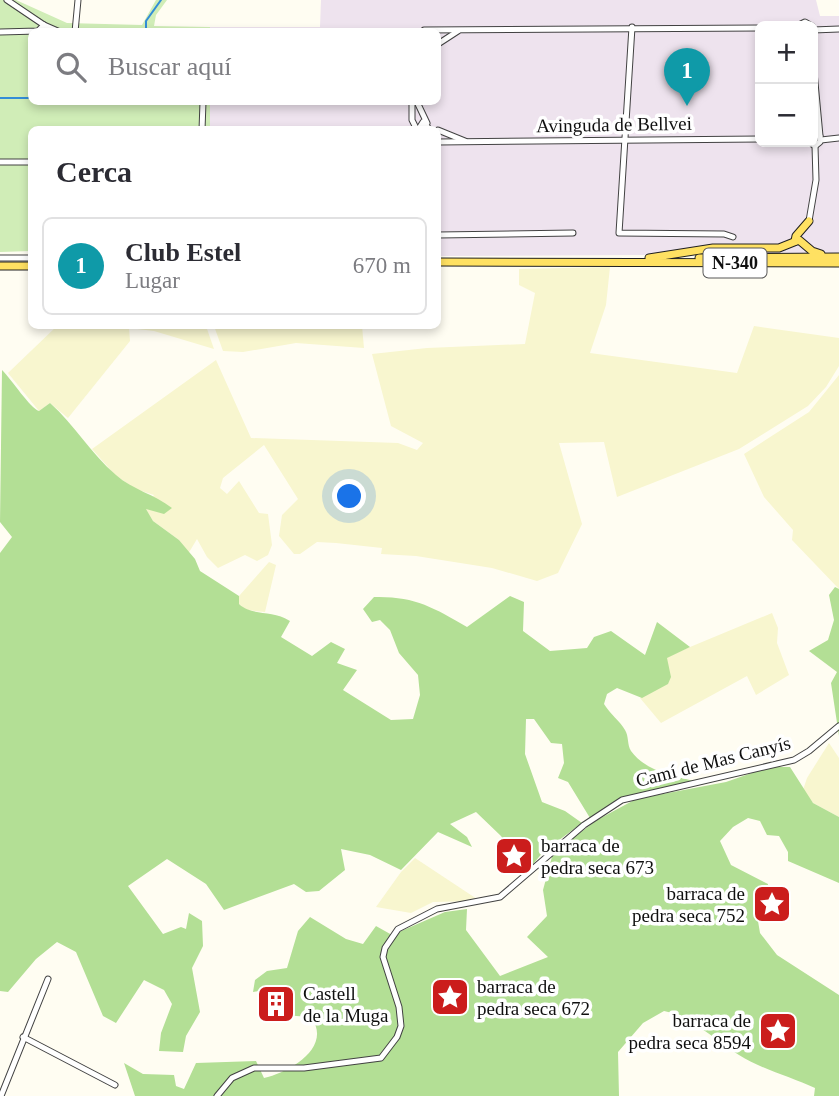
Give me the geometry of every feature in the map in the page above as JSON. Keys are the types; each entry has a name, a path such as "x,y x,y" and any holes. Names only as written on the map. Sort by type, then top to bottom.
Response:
{"main road":[{"path":"799,257 794,243 796,236 809,220"},
{"path":"799,257 806,244 809,220"},
{"path":"649,258 713,248 779,248 794,243 806,244 817,254 839,259"},
{"path":"736,264 799,257 839,259"},
{"name":"N-340","path":"632,260 799,257"},
{"name":"N-340","path":"441,262 632,260 736,264 839,259"},
{"path":"0,266 28,266"}],"street":[{"path":"7,0 51,28"},
{"path":"75,28 78,0"},
{"path":"41,28 44,25"},
{"path":"441,31 632,27 755,28"},
{"path":"632,27 619,233 724,234 733,237"},
{"path":"818,29 839,29"},
{"path":"0,32 28,31"},
{"path":"441,42 458,31"},
{"path":"202,126 203,105"},
{"path":"414,105 412,120 415,126"},
{"path":"416,105 429,126"},
{"name":"Avinguda de Bellvei","path":"441,131 468,141"},
{"path":"818,136 839,138"},
{"name":"Avinguda de Bellvei","path":"441,142 755,139"},
{"path":"809,220 816,180 815,147"},
{"path":"0,162 28,162"},
{"path":"441,235 573,233"},
{"path":"0,258 28,258"},
{"name":"Camí de Mas Canyís","path":"217,1096 232,1078 254,1068 304,1068 381,1058 397,1037 402,1018 385,966 384,948 393,934 410,921 437,909 500,897 584,825 622,800 794,760 839,726"},
{"path":"1,1096 48,979"},
{"path":"23,1037 115,1085"}],"shaded area":[{"path":"321,0 816,0 820,16 839,16 839,254 441,256 441,126 210,126 210,105 441,105 441,28 210,28 320,27"},
{"path":"610,267 606,305 590,353 737,373 754,326 839,338 839,366 826,387 808,406 739,449 617,497 604,442 559,443 582,524 558,573 537,581 492,568 416,556 381,554 382,548 317,542 300,554 294,554 279,536 282,515 298,499 264,445 223,478 220,488 227,494 239,481 259,513 268,514 272,545 268,555 257,561 245,555 218,568 207,557 197,539 188,554 179,540 153,521 145,508 154,495 135,489 114,474 92,449 216,360 251,438 398,443 417,450 423,443 391,426 372,354 427,348 525,344 535,293 519,285 519,269"},
{"path":"54,329 129,329 130,341 68,418 50,403 39,411 8,373"},
{"path":"137,329 207,329 214,349 154,331"},
{"path":"215,329 362,329 364,348 296,343 243,352 223,351"},
{"path":"839,375 839,589 792,540 793,530 764,497 744,454 809,412"},
{"path":"269,562 276,565 265,612 245,610 239,604 239,596"},
{"path":"772,613 778,628 777,643 789,675 756,695 747,676 661,723 640,698 666,684 666,657"},
{"path":"829,743 839,758 839,817 813,803 803,790 807,778"},
{"path":"415,858 480,901 433,902 411,913 376,907 401,872"}],"green space":[{"path":"0,0 16,0 67,23 142,25 156,0 167,0 156,15 154,26 210,27 28,28 28,105 210,105 210,126 28,126 28,251 0,252"},
{"path":"2,370 35,409 39,411 50,403 116,475 172,508 164,514 146,509 153,521 179,540 195,559 200,571 239,596 239,604 250,610 290,621 281,637 312,656 331,642 345,649 337,663 357,670 343,690 391,720 413,719 420,695 418,675 399,653 390,630 380,620 372,622 363,609 374,597 401,598 423,604 467,627 510,596 524,602 523,631 550,651 587,648 594,637 611,631 645,655 657,622 690,647 667,658 671,677 668,684 642,698 617,688 607,694 604,704 625,730 630,749 645,764 663,773 701,783 633,795 590,818 568,782 558,778 564,763 562,744 551,743 534,719 526,719 525,754 542,802 565,811 582,823 543,852 526,873 501,836 476,812 450,824 467,837 472,847 438,832 401,870 370,855 341,849 345,870 319,891 306,892 294,884 224,910 206,884 167,859 128,886 163,934 181,927 186,929 189,913 202,921 203,946 192,968 200,1012 186,1036 183,1052 159,1051 161,1033 172,1004 164,990 144,980 116,1023 103,1016 76,952 57,942 36,959 8,992 0,991 0,553 12,537 0,522"},
{"path":"835,587 839,589 839,736 831,683 837,672 809,651 828,640 834,620 829,595"},
{"path":"769,767 790,767 813,803 839,817 839,883 788,861 788,852 779,836 767,835 760,821 748,818 733,827 720,841 731,865 768,884 767,904 757,915 760,933 777,955 839,995 839,1096 814,1096 815,1088 748,1060 694,1024 664,1011 643,1023 618,1052 619,1096 135,1096 124,1063 143,1074 174,1075 176,1086 184,1089 196,1063 256,1061 264,1078 285,1070 306,1056 317,1038 311,1017 282,1015 283,992 275,989 253,992 255,980 267,971 287,968 298,931 310,917 346,939 363,944 376,926 392,935 445,912 467,909 466,930 500,976 548,957 527,937 547,916 543,890 553,853 597,820 636,799 726,782"}],"waterway":[{"path":"146,28 146,21 161,0"},
{"path":"0,98 28,98"}],"place":[{"name":"Club Estel","path":"687,106"},
{"name":"barraca de pedra seca 673","path":"514,856"},
{"name":"barraca de pedra seca 752","path":"772,904"},
{"name":"barraca de pedra seca 672","path":"450,997"},
{"name":"Castell de la Muga","path":"276,1004"},
{"name":"barraca de pedra seca 8594","path":"778,1031"}]}
